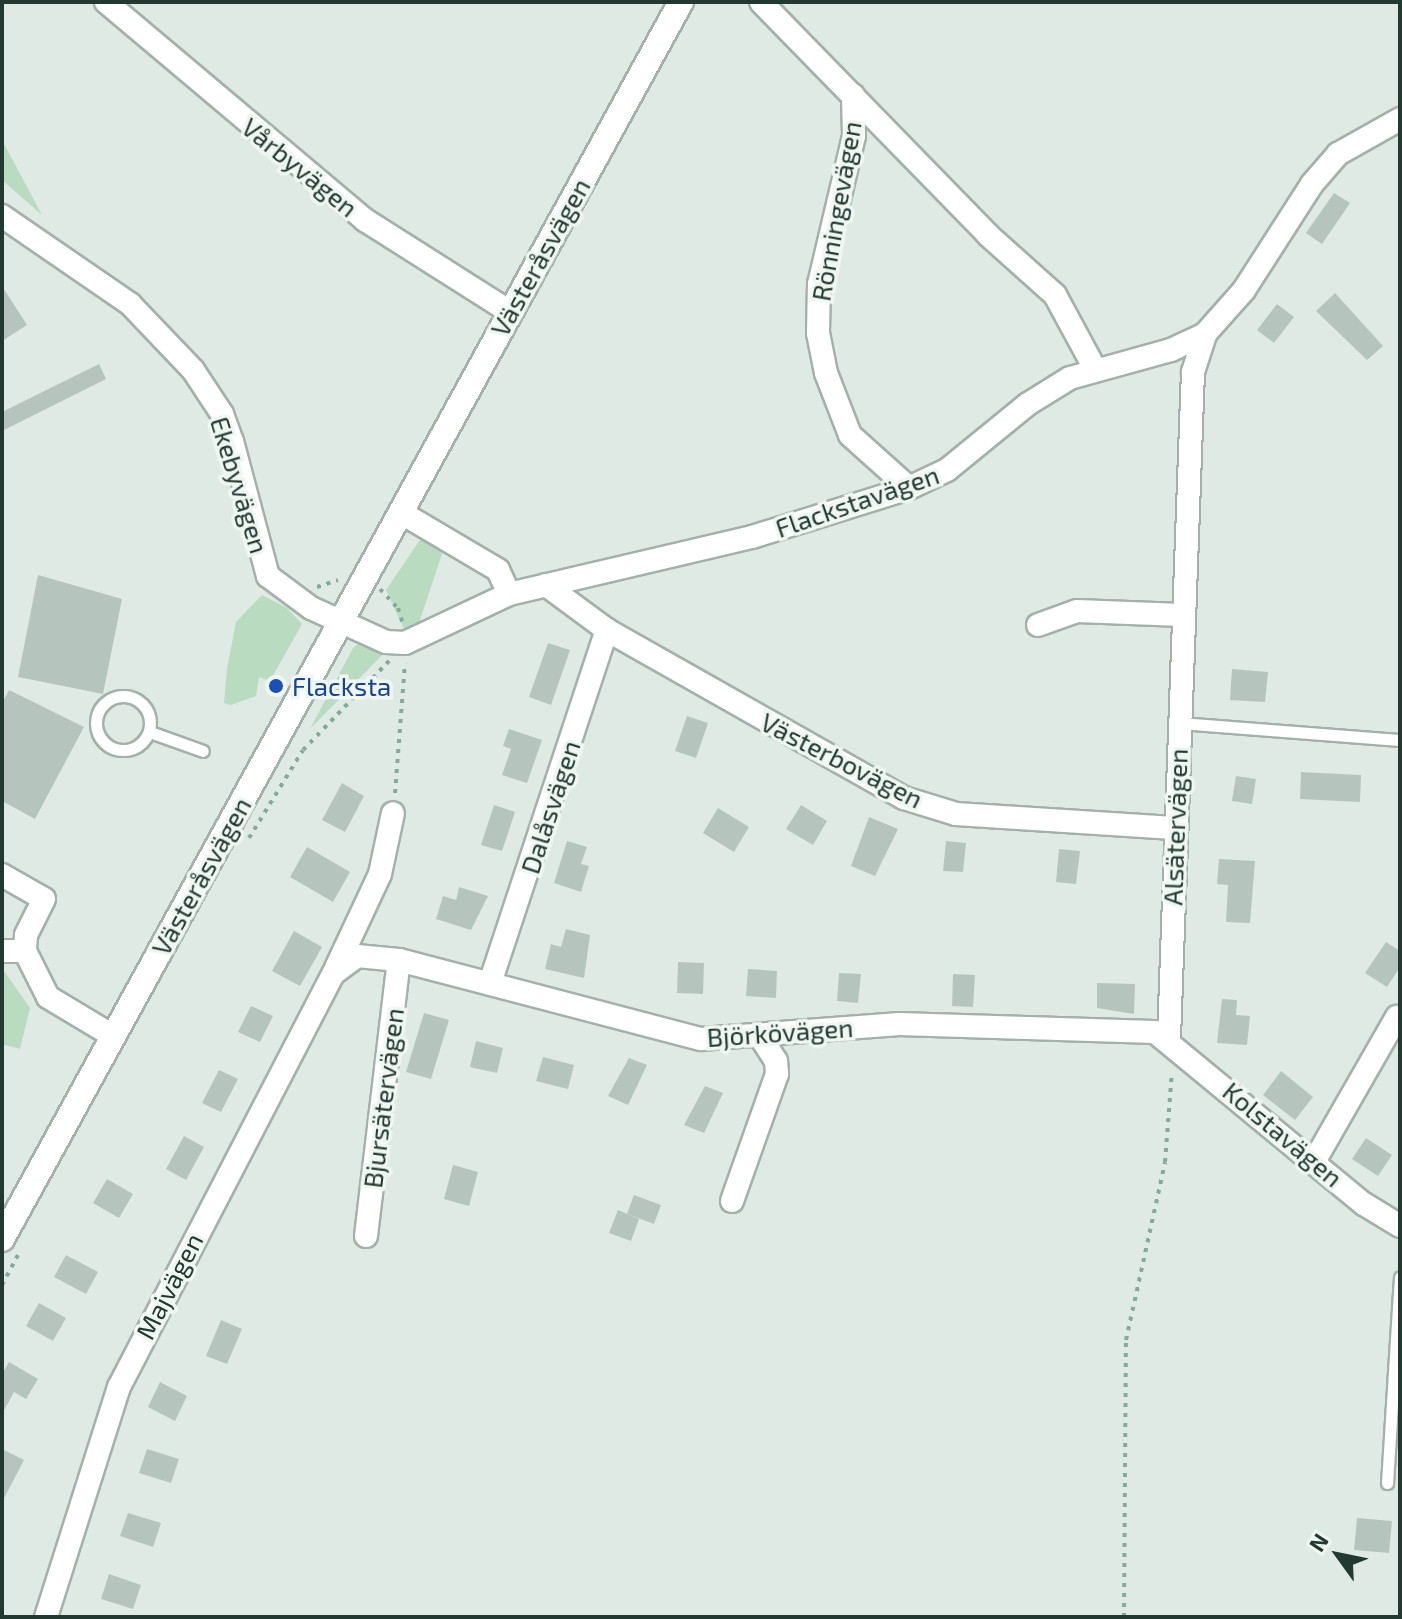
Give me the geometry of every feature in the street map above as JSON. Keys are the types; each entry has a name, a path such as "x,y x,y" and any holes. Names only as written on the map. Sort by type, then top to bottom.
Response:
{"street":[{"name":"Vårbyvägen","path":"106,2 365,220 510,312"},
{"name":"Västeråsvägen","path":"14,1241 113,1036 681,2"},
{"name":"Rönningevägen","path":"761,2 988,235 1055,295 1095,369"},
{"name":"Rönningevägen","path":"853,95 854,136 819,284 818,333 845,427 909,488"},
{"name":"Flackstavägen","path":"398,647 509,594 752,537 909,488 972,453 1051,388 1095,369 1171,350 1205,334 1244,290 1312,184 1338,154 1400,119"},
{"name":"Ekebyvägen","path":"2,216 130,304 177,348 222,414 268,576 311,608 341,620"},
{"name":"Alsätervägen","path":"1169,1038 1174,828 1193,372 1205,334"},
{"path":"400,512 498,570 509,594"},
{"name":"Västerbovägen","path":"546,585 607,630 904,798 956,814 1174,828"},
{"path":"1038,625 1077,611 1182,615"},
{"path":"341,620 398,647"},
{"name":"Dalåsvägen","path":"490,983 607,630"},
{"name":"Majvägen","path":"46,1617 119,1387 334,973 380,874 393,813"},
{"path":"2,875 44,899 26,935 13,951 48,997 113,1036"},
{"path":"334,973 357,956 399,960"},
{"name":"Björkövägen","path":"399,960 701,1039 899,1024 1155,1032 1169,1038"},
{"name":"Bjursätervägen","path":"366,1236 399,960"},
{"path":"1315,1160 1397,1017"},
{"path":"732,1201 777,1074 776,1061 760,1036"},
{"name":"Kolstavägen","path":"1169,1038 1364,1204 1400,1226"}],"lane":[{"path":"113,697 134,698 148,713 150,732 132,749 111,748 97,733 97,712 113,697"},
{"path":"1178,723 1400,740"},
{"path":"150,732 203,751"},
{"path":"1387,1483 1400,1277"}],"path":[{"path":"247,843 303,750 398,647 403,625 398,608 387,593 350,572 320,587 303,583"},
{"path":"393,813 406,689 406,663 398,647"},
{"path":"1124,1617 1124,1354 1169,1136 1169,1038"},
{"path":"2,1285 14,1241"}],"green space":[{"path":"2,140 42,215 2,180"},
{"path":"431,533 442,554 418,626 404,629 386,590 424,534"},
{"path":"262,595 287,608 302,624 270,681 259,677 256,696 231,705 224,703 236,622"},
{"path":"360,643 385,652 310,729 353,648"},
{"path":"2,968 30,1008 20,1049 2,1044"}],"building":[{"path":"1334,193 1350,203 1322,244 1306,233"},
{"path":"2,286 27,325 2,341"},
{"path":"1335,293 1383,346 1367,360 1316,311"},
{"path":"1277,304 1294,317 1274,343 1257,330"},
{"path":"99,364 106,379 2,431 2,412"},
{"path":"38,575 122,599 103,694 18,677"},
{"path":"548,643 570,650 551,705 529,697"},
{"path":"1232,669 1268,672 1265,702 1230,700"},
{"path":"9,690 84,727 35,819 2,801 2,703"},
{"path":"687,716 708,723 696,758 675,751"},
{"path":"509,729 542,740 527,783 502,775 511,749 503,746"},
{"path":"1301,772 1361,775 1360,802 1300,799"},
{"path":"1236,776 1256,779 1252,804 1232,801"},
{"path":"342,783 364,796 345,832 322,820"},
{"path":"494,805 515,812 502,851 481,845"},
{"path":"801,805 827,821 813,845 786,829"},
{"path":"718,808 749,827 734,852 703,833"},
{"path":"869,817 898,829 875,876 851,866"},
{"path":"567,841 587,847 581,864 589,866 581,892 554,883"},
{"path":"946,841 966,843 963,872 943,871"},
{"path":"307,847 350,872 333,902 290,877"},
{"path":"1059,849 1080,851 1076,884 1056,882"},
{"path":"1219,859 1255,861 1250,923 1226,922 1228,885 1217,884"},
{"path":"459,887 488,896 471,930 436,919 443,896 456,900"},
{"path":"566,929 590,935 584,978 545,969 551,944 561,947"},
{"path":"294,931 322,947 300,986 272,971"},
{"path":"1386,942 1400,951 1400,967 1387,987 1365,973"},
{"path":"678,962 704,963 703,994 677,993"},
{"path":"748,969 777,971 776,998 746,996"},
{"path":"839,973 861,974 858,1003 837,1001"},
{"path":"953,974 975,975 973,1007 952,1006"},
{"path":"1097,983 1135,984 1134,1014 1097,1008"},
{"path":"1222,999 1237,1000 1236,1015 1250,1016 1247,1045 1217,1043"},
{"path":"251,1006 273,1016 260,1042 238,1032"},
{"path":"424,1013 449,1020 431,1079 406,1072"},
{"path":"476,1041 503,1048 497,1073 470,1067"},
{"path":"543,1057 574,1065 568,1089 536,1081"},
{"path":"629,1058 647,1065 628,1105 608,1096"},
{"path":"219,1070 238,1079 221,1112 202,1103"},
{"path":"1281,1071 1313,1097 1295,1120 1263,1095"},
{"path":"705,1086 723,1093 704,1133 684,1125"},
{"path":"184,1136 204,1147 186,1180 166,1169"},
{"path":"1366,1138 1392,1155 1378,1176 1352,1159"},
{"path":"453,1165 478,1172 469,1206 444,1199"},
{"path":"107,1179 133,1194 119,1218 93,1203"},
{"path":"634,1195 661,1205 654,1224 627,1214"},
{"path":"618,1210 639,1219 631,1241 609,1233"},
{"path":"66,1255 98,1272 86,1294 54,1277"},
{"path":"39,1303 66,1318 53,1341 26,1326"},
{"path":"221,1320 242,1329 227,1364 206,1356"},
{"path":"9,1362 38,1379 26,1399 14,1392 2,1414 2,1374"},
{"path":"160,1382 187,1396 175,1421 148,1407"},
{"path":"2,1449 24,1460 2,1502"},
{"path":"147,1449 179,1459 171,1483 139,1473"},
{"path":"128,1513 161,1523 153,1547 120,1536"},
{"path":"1357,1518 1392,1521 1389,1553 1354,1550"},
{"path":"109,1574 141,1585 133,1609 101,1599"}],"place":[{"name":"Flacksta","path":"276,686"}]}
